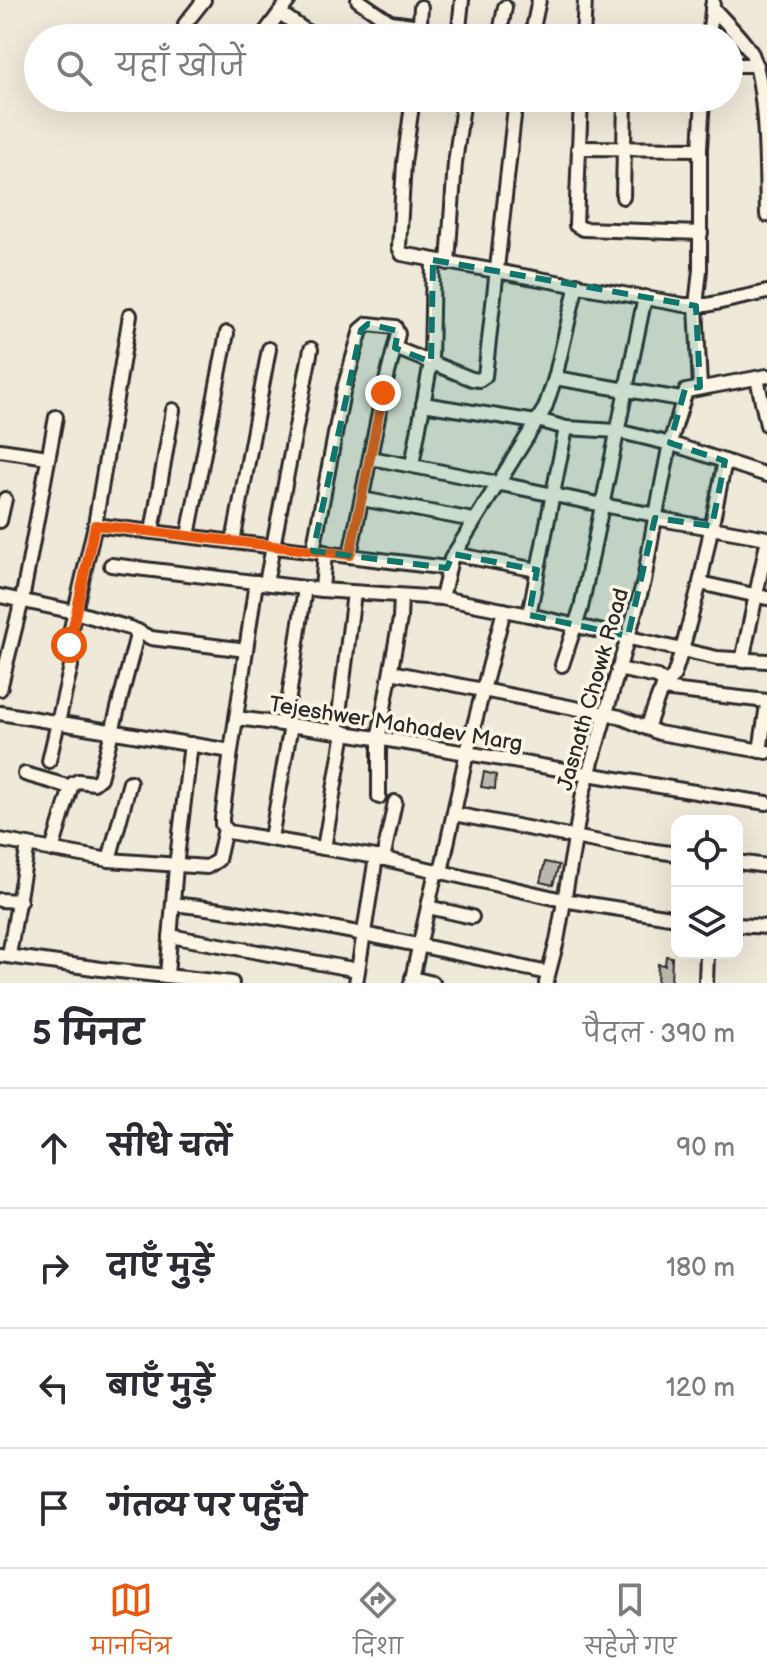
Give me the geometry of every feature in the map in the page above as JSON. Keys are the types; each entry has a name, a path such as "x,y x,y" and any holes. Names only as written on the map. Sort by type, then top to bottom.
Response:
{"street":[{"path":"185,24 204,0"},
{"path":"272,24 289,0"},
{"path":"358,0 396,24"},
{"path":"459,24 462,0"},
{"path":"534,24 539,0"},
{"path":"584,24 585,0"},
{"path":"710,24 712,3"},
{"path":"712,3 728,24"},
{"path":"420,24 421,7"},
{"path":"502,24 505,7"},
{"path":"280,13 296,24"},
{"path":"743,43 757,65 766,126 767,215"},
{"path":"743,65 757,65"},
{"path":"411,112 404,163 399,250 406,256 696,306 767,292"},
{"path":"448,263 462,112"},
{"path":"395,348 472,379 479,380 485,376 515,112"},
{"path":"580,112 575,221 579,227 701,233"},
{"path":"623,197 625,112"},
{"path":"700,387 696,306 701,233 702,112"},
{"path":"578,148 700,149"},
{"path":"412,465 431,362 433,260"},
{"path":"442,598 447,568 454,554 537,421 555,378 577,284"},
{"path":"562,665 581,608 645,297"},
{"path":"49,761 71,666 69,637 95,525 130,315"},
{"path":"322,590 319,552 343,392 362,327 368,324 395,327 398,331 395,348 350,555"},
{"path":"188,536 227,333"},
{"path":"233,542 269,349"},
{"path":"236,718 246,650 272,546 311,349"},
{"path":"370,458 656,515 670,443 681,399 686,391 762,377 767,425"},
{"path":"555,378 681,399"},
{"path":"423,404 566,428 617,431 670,443 767,475"},
{"path":"152,532 173,410"},
{"path":"0,689 22,600 56,417"},
{"path":"529,615 566,428"},
{"path":"0,450 48,457"},
{"path":"647,728 664,686 674,675 682,650 700,583 725,461"},
{"path":"0,521 5,499"},
{"path":"362,499 473,520"},
{"name":"Jasnath Chowk Road","path":"547,978 573,837 604,715 644,581 655,518 767,540"},
{"path":"95,525 447,568"},
{"path":"742,661 762,596 767,540"},
{"path":"454,554 537,570"},
{"path":"111,565 322,590 442,598 682,650 742,661 767,661"},
{"path":"700,583 762,596"},
{"path":"271,838 305,588"},
{"path":"324,848 354,593"},
{"path":"0,596 75,612 138,631 151,638 246,650"},
{"path":"379,797 379,737 401,596"},
{"path":"433,983 412,981 504,610"},
{"path":"52,850 70,787 78,781 99,781 138,631"},
{"path":"391,672 631,720 659,733 764,752 767,703 664,686 657,677 618,669"},
{"path":"0,713 231,751"},
{"name":"Tejeshwer Mahadev Marg","path":"176,866 207,867 216,864 225,829 222,818 236,718 379,737 588,776 767,803"},
{"path":"167,975 191,744"},
{"path":"25,774 70,787"},
{"path":"109,860 130,782"},
{"path":"170,936 357,976 379,858 395,802"},
{"path":"454,814 671,853"},
{"path":"225,829 235,834 379,858 563,900 671,917"},
{"path":"0,840 109,860 176,866"},
{"path":"28,845 20,901 5,955 107,976 167,975 232,983"},
{"path":"743,863 767,866"},
{"path":"0,900 20,901"},
{"path":"173,904 259,914 364,932 547,978"},
{"path":"428,907 472,917"},
{"path":"743,925 767,927"},
{"path":"706,983 707,959"}],"highlighted area":[{"path":"433,260 696,306 700,387 685,389 670,443 725,461 712,526 655,518 628,636 529,615 537,570 453,554 447,568 313,551 361,330 368,324 398,331 395,348 431,362"}],"building":[{"path":"484,772 496,775 495,789 481,787"},
{"path":"545,862 559,865 553,885 540,882"},
{"path":"666,956 671,957 671,983 657,983 658,964 665,965"}],"route":[{"path":"69,645 95,525 350,555 383,393"}]}
